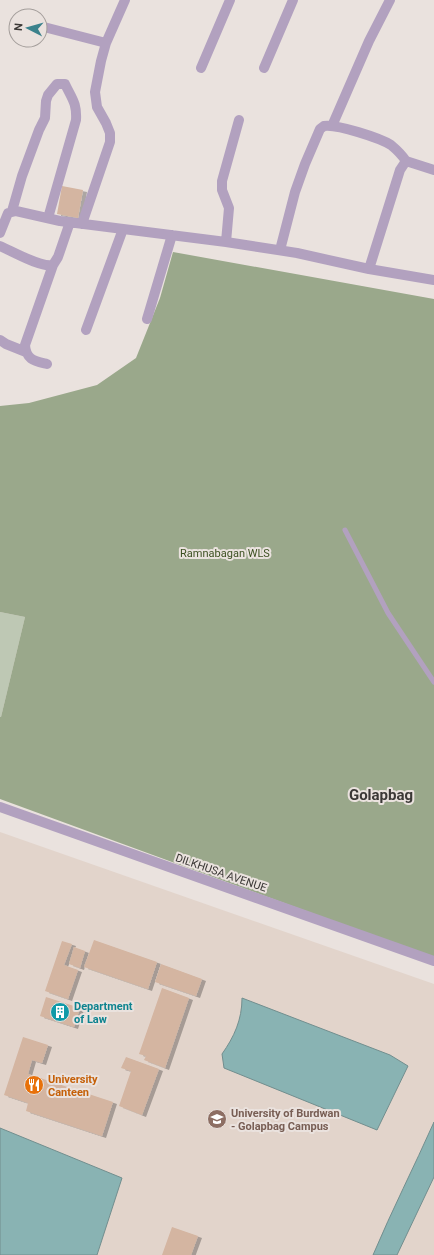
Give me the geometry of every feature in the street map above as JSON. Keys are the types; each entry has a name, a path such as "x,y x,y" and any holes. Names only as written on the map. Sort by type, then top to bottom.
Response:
{"street":[{"path":"82,224 110,142 110,134 106,124 96,107 95,92 106,43 125,0"},
{"path":"201,68 230,0"},
{"path":"264,68 293,0"},
{"path":"332,126 366,48 390,0"},
{"path":"48,28 106,43"},
{"path":"0,233 6,210 22,176 44,118 48,95 57,84 63,83 76,104 76,120 48,218"},
{"path":"226,242 229,208 222,190 222,181 238,120"},
{"path":"280,250 295,192 320,129 324,126 332,126 383,141 399,152 406,161 434,170"},
{"path":"370,269 400,170 406,161"},
{"path":"6,210 82,224 280,250 370,269 434,280"},
{"path":"47,364 30,359 26,352 25,345 70,222"},
{"path":"86,330 123,229"},
{"path":"147,320 172,235"},
{"path":"0,246 41,264 48,266 53,265"},
{"path":"0,340 26,352"},
{"name":"DILKHUSA AVENUE","path":"0,807 434,961"}],"lane":[{"path":"345,530 388,613 434,682"}],"shaded area":[{"name":"University of Burdwan - Golapbag Campus","path":"0,832 434,984 434,1255 0,1255"}],"green space":[{"name":"Ramnabagan WLS","path":"173,252 434,299 434,958 0,799 0,717 25,617 0,612 0,406 29,403 97,385 136,358 160,298"},
{"path":"0,612 25,617 1,717 0,717"}],"water":[{"path":"242,998 390,1055 408,1066 377,1130 224,1068 222,1054 239,1021"},
{"path":"434,1122 434,1177 397,1255 373,1255 388,1222"},
{"path":"0,1128 122,1178 97,1255 0,1255"}],"building":[{"path":"62,186 83,190 78,218 57,214"},
{"path":"94,940 157,962 148,989 84,967"},
{"path":"62,941 72,944 64,965 78,970 68,999 45,991"},
{"path":"74,947 85,951 80,968 69,964"},
{"path":"161,964 202,979 196,996 155,982"},
{"path":"162,988 189,998 165,1068 144,1060 146,1056 139,1054"},
{"name":"Department of Law","path":"46,997 80,1008 74,1027 40,1016"},
{"name":"University Canteen","path":"23,1037 48,1045 42,1063 32,1060 28,1074 113,1102 102,1136 26,1111 28,1103 4,1095"},
{"path":"126,1057 159,1069 142,1115 119,1106 131,1071 121,1068"},
{"path":"172,1227 198,1236 191,1255 162,1255"}],"place":[{"name":"Department of Law","path":"60,1012"},
{"name":"University Canteen","path":"34,1085"},
{"name":"University of Burdwan - Golapbag Campus","path":"217,1119"}],"district":[{"name":"Golapbag","path":"381,795"}]}
